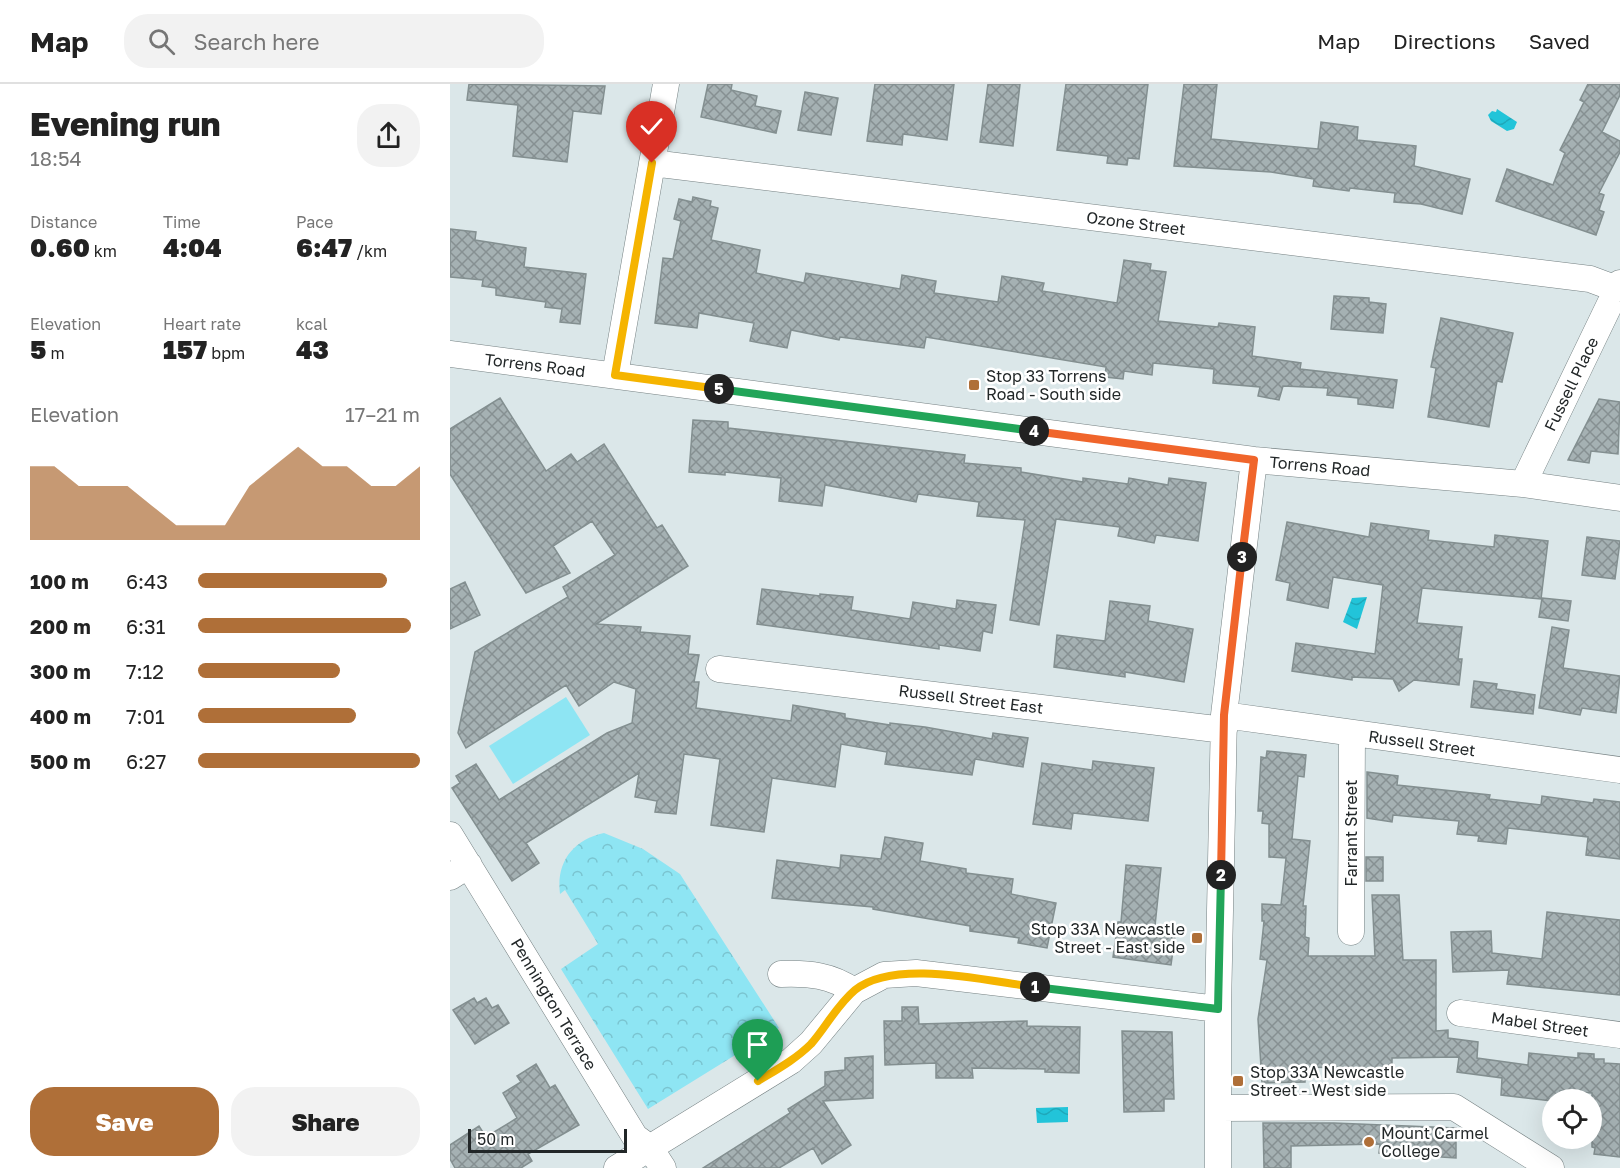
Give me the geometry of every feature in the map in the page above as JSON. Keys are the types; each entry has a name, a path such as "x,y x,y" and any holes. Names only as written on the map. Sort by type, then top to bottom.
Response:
{"street":[{"path":"615,375 666,84"},
{"name":"Ozone Street","path":"652,163 1590,279 1619,286"},
{"name":"Fussell Place","path":"1523,484 1619,286"},
{"name":"Torrens Road","path":"450,354 1254,460 1523,484 1620,498"},
{"path":"1218,1168 1218,1009 1224,722 1254,460"},
{"name":"Russell Street East","path":"719,669 1224,722"},
{"name":"Russell Street","path":"1224,722 1352,733 1620,770"},
{"name":"Farrant Street","path":"1351,932 1352,733"},
{"name":"Pennington Terrace","path":"450,835 460,871 635,1137 656,1158"},
{"path":"781,974 809,973 833,979 854,991"},
{"path":"617,1168 656,1158 791,1061 811,1043 854,991 884,975 916,973 1218,1009"},
{"name":"Mabel Street","path":"1460,1013 1620,1035"},
{"path":"1218,1108 1454,1107 1551,1168"}],"green space":[{"path":"566,697 590,735 513,784 489,746"},
{"path":"604,833 643,849 680,874 779,1028 648,1109 561,969 598,944 565,890 560,894 561,872 568,854 575,847 593,836"}],"water":[{"path":"1497,109 1517,122 1514,129 1507,131 1491,121 1488,115 1492,111 1496,112"},
{"path":"1367,597 1357,629 1343,622 1352,598"},
{"path":"1068,1107 1068,1122 1037,1123 1036,1108"}],"building":[{"path":"469,84 605,86 601,114 573,111 567,162 513,156 518,105 467,100"},
{"path":"708,84 732,84 731,90 757,96 755,106 781,111 776,133 701,117"},
{"path":"875,84 954,84 947,140 903,134 902,145 867,141"},
{"path":"988,84 1020,84 1013,146 980,142"},
{"path":"1066,84 1148,84 1139,159 1128,158 1127,165 1107,163 1108,156 1057,150"},
{"path":"1184,84 1217,84 1211,139 1318,149 1321,122 1358,127 1357,140 1416,146 1414,166 1470,179 1462,214 1421,204 1394,202 1395,193 1350,188 1349,191 1313,186 1314,179 1271,172 1174,166"},
{"path":"1588,84 1620,84 1620,95 1602,132 1620,141 1620,152 1599,193 1604,195 1599,210 1604,212 1596,235 1496,201 1507,169 1553,185 1565,153 1560,150 1584,102 1580,100"},
{"path":"805,92 838,98 831,135 798,130"},
{"path":"693,197 711,201 710,206 718,208 711,240 760,250 756,273 804,283 806,273 900,289 902,275 936,281 934,293 998,302 1002,276 1044,283 1042,291 1117,303 1124,260 1151,264 1150,270 1166,272 1158,321 1218,327 1219,323 1255,327 1252,356 1301,363 1300,369 1397,380 1393,408 1358,404 1358,398 1327,395 1328,388 1283,386 1279,400 1258,396 1260,387 1213,383 1214,369 1153,363 1152,375 1124,371 1123,379 1105,377 1106,367 926,337 924,348 840,337 839,340 791,330 787,348 750,341 754,323 699,313 697,328 655,323 663,258 673,259 681,221 674,219 679,199 692,202"},
{"path":"450,229 476,232 475,240 526,248 524,267 586,274 580,324 560,322 562,309 545,307 546,302 496,295 496,288 482,286 483,280 450,277"},
{"path":"1334,296 1369,298 1369,302 1386,304 1383,333 1331,329"},
{"path":"1441,318 1513,333 1502,382 1497,381 1489,427 1428,417 1436,368 1431,367"},
{"path":"500,398 546,471 571,454 577,462 604,444 657,528 662,525 688,566 596,624 641,627 640,632 690,636 688,654 699,655 694,682 699,682 696,708 791,721 793,705 845,714 845,718 890,725 890,723 925,727 992,739 993,733 1028,738 1023,767 975,759 972,775 885,764 887,752 841,744 835,787 772,778 764,832 711,825 720,759 684,754 676,814 655,812 657,801 635,797 639,773 526,843 539,863 512,881 452,788 460,783 456,776 476,764 499,800 607,733 632,723 636,689 614,682 579,706 566,685 466,748 458,733 475,652 568,597 563,587 615,555 592,521 553,546 570,573 526,593 450,474 450,429"},
{"path":"1599,399 1620,402 1618,454 1591,451 1589,463 1568,460"},
{"path":"693,420 728,422 728,428 965,455 964,463 1021,468 1021,472 1083,482 1083,478 1128,484 1129,478 1168,485 1169,478 1206,483 1198,541 1156,535 1154,543 1118,536 1120,527 1056,519 1039,625 1010,620 1025,520 977,516 979,502 918,494 916,502 825,485 822,506 779,501 781,478 725,472 725,475 689,472"},
{"path":"1287,522 1369,537 1371,523 1429,531 1428,540 1494,547 1495,535 1548,541 1541,599 1422,588 1417,623 1462,627 1458,659 1462,659 1459,685 1414,680 1399,691 1393,679 1352,677 1352,680 1292,671 1296,643 1375,654 1383,585 1333,577 1328,608 1287,600 1290,583 1276,580"},
{"path":"1587,537 1620,541 1615,579 1582,575"},
{"path":"465,582 480,615 450,629 450,589"},
{"path":"762,589 820,596 820,594 853,597 851,610 910,619 913,602 956,609 957,600 996,605 992,633 983,631 980,651 939,645 939,649 757,624"},
{"path":"1542,598 1571,601 1568,621 1539,617"},
{"path":"1110,601 1150,606 1148,621 1193,629 1184,682 1125,672 1125,677 1054,667 1057,635 1105,641"},
{"path":"1552,627 1569,630 1563,668 1620,676 1616,713 1582,708 1580,715 1539,708"},
{"path":"1474,681 1497,684 1496,689 1535,695 1533,714 1471,707"},
{"path":"1267,751 1306,755 1304,777 1298,776 1292,839 1310,841 1303,906 1306,906 1305,937 1309,938 1308,956 1375,956 1372,895 1399,895 1403,960 1436,960 1436,1031 1448,1030 1448,1038 1478,1042 1477,1058 1528,1065 1529,1053 1578,1058 1578,1053 1594,1054 1594,1059 1604,1059 1604,1063 1620,1064 1620,1157 1594,1154 1595,1149 1602,1149 1602,1089 1542,1089 1542,1100 1501,1095 1502,1078 1457,1072 1459,1057 1392,1058 1392,1069 1305,1067 1305,1082 1262,1083 1258,1019 1267,960 1260,959 1264,921 1262,921 1262,904 1281,905 1286,858 1269,857 1269,824 1262,823 1263,811 1258,811 1261,757 1266,758"},
{"path":"1093,761 1154,768 1148,821 1073,813 1071,829 1033,824 1042,763 1092,770"},
{"path":"1367,772 1398,776 1397,785 1490,795 1489,799 1541,805 1542,796 1593,803 1594,799 1620,802 1620,859 1586,855 1588,837 1508,828 1506,844 1478,841 1479,836 1457,834 1459,821 1393,815 1392,822 1367,818"},
{"path":"885,837 923,843 920,861 966,869 966,873 1013,879 1011,894 1056,903 1047,948 1018,943 1019,938 970,931 970,926 873,909 873,907 772,898 777,860 840,868 841,855 881,859"},
{"path":"1366,857 1383,857 1383,881 1366,881"},
{"path":"1126,865 1161,868 1155,926 1176,929 1171,965 1113,957 1118,922 1121,922"},
{"path":"1547,912 1620,920 1620,995 1507,984 1509,970 1453,972 1451,932 1491,931 1492,953 1542,959"},
{"path":"474,998 477,1003 486,998 492,1008 498,1005 509,1023 475,1044 453,1010"},
{"path":"902,1007 918,1007 919,1024 1027,1021 1027,1026 1080,1027 1079,1073 1045,1072 1045,1069 972,1068 973,1078 936,1078 936,1063 885,1065 884,1021 902,1021"},
{"path":"1122,1031 1172,1032 1174,1099 1164,1099 1164,1111 1124,1112"},
{"path":"873,1056 873,1098 823,1101 851,1145 822,1164 813,1148 779,1168 703,1168 790,1113 788,1109 825,1086 825,1072 845,1070 845,1058"},
{"path":"536,1064 550,1088 555,1085 579,1125 528,1154 532,1161 521,1168 455,1168 450,1159 450,1145 479,1126 486,1137 517,1118 503,1093 521,1082 517,1076"},
{"path":"1263,1123 1334,1123 1456,1128 1456,1158 1379,1153 1380,1144 1291,1146 1291,1168 1264,1168"}],"place":[{"name":"Stop 33 Torrens Road - South side","path":"974,385"},
{"name":"Stop 33A Newcastle Street - East side","path":"1197,938"},
{"name":"Stop 33A Newcastle Street - West side","path":"1238,1081"},
{"name":"Mount Carmel College","path":"1369,1142"}],"route":[{"path":"652,163 615,375 1254,460 1224,715 1218,1009 916,973 884,975 868,981 854,991 830,1017 811,1043 791,1061 758,1081"}]}
